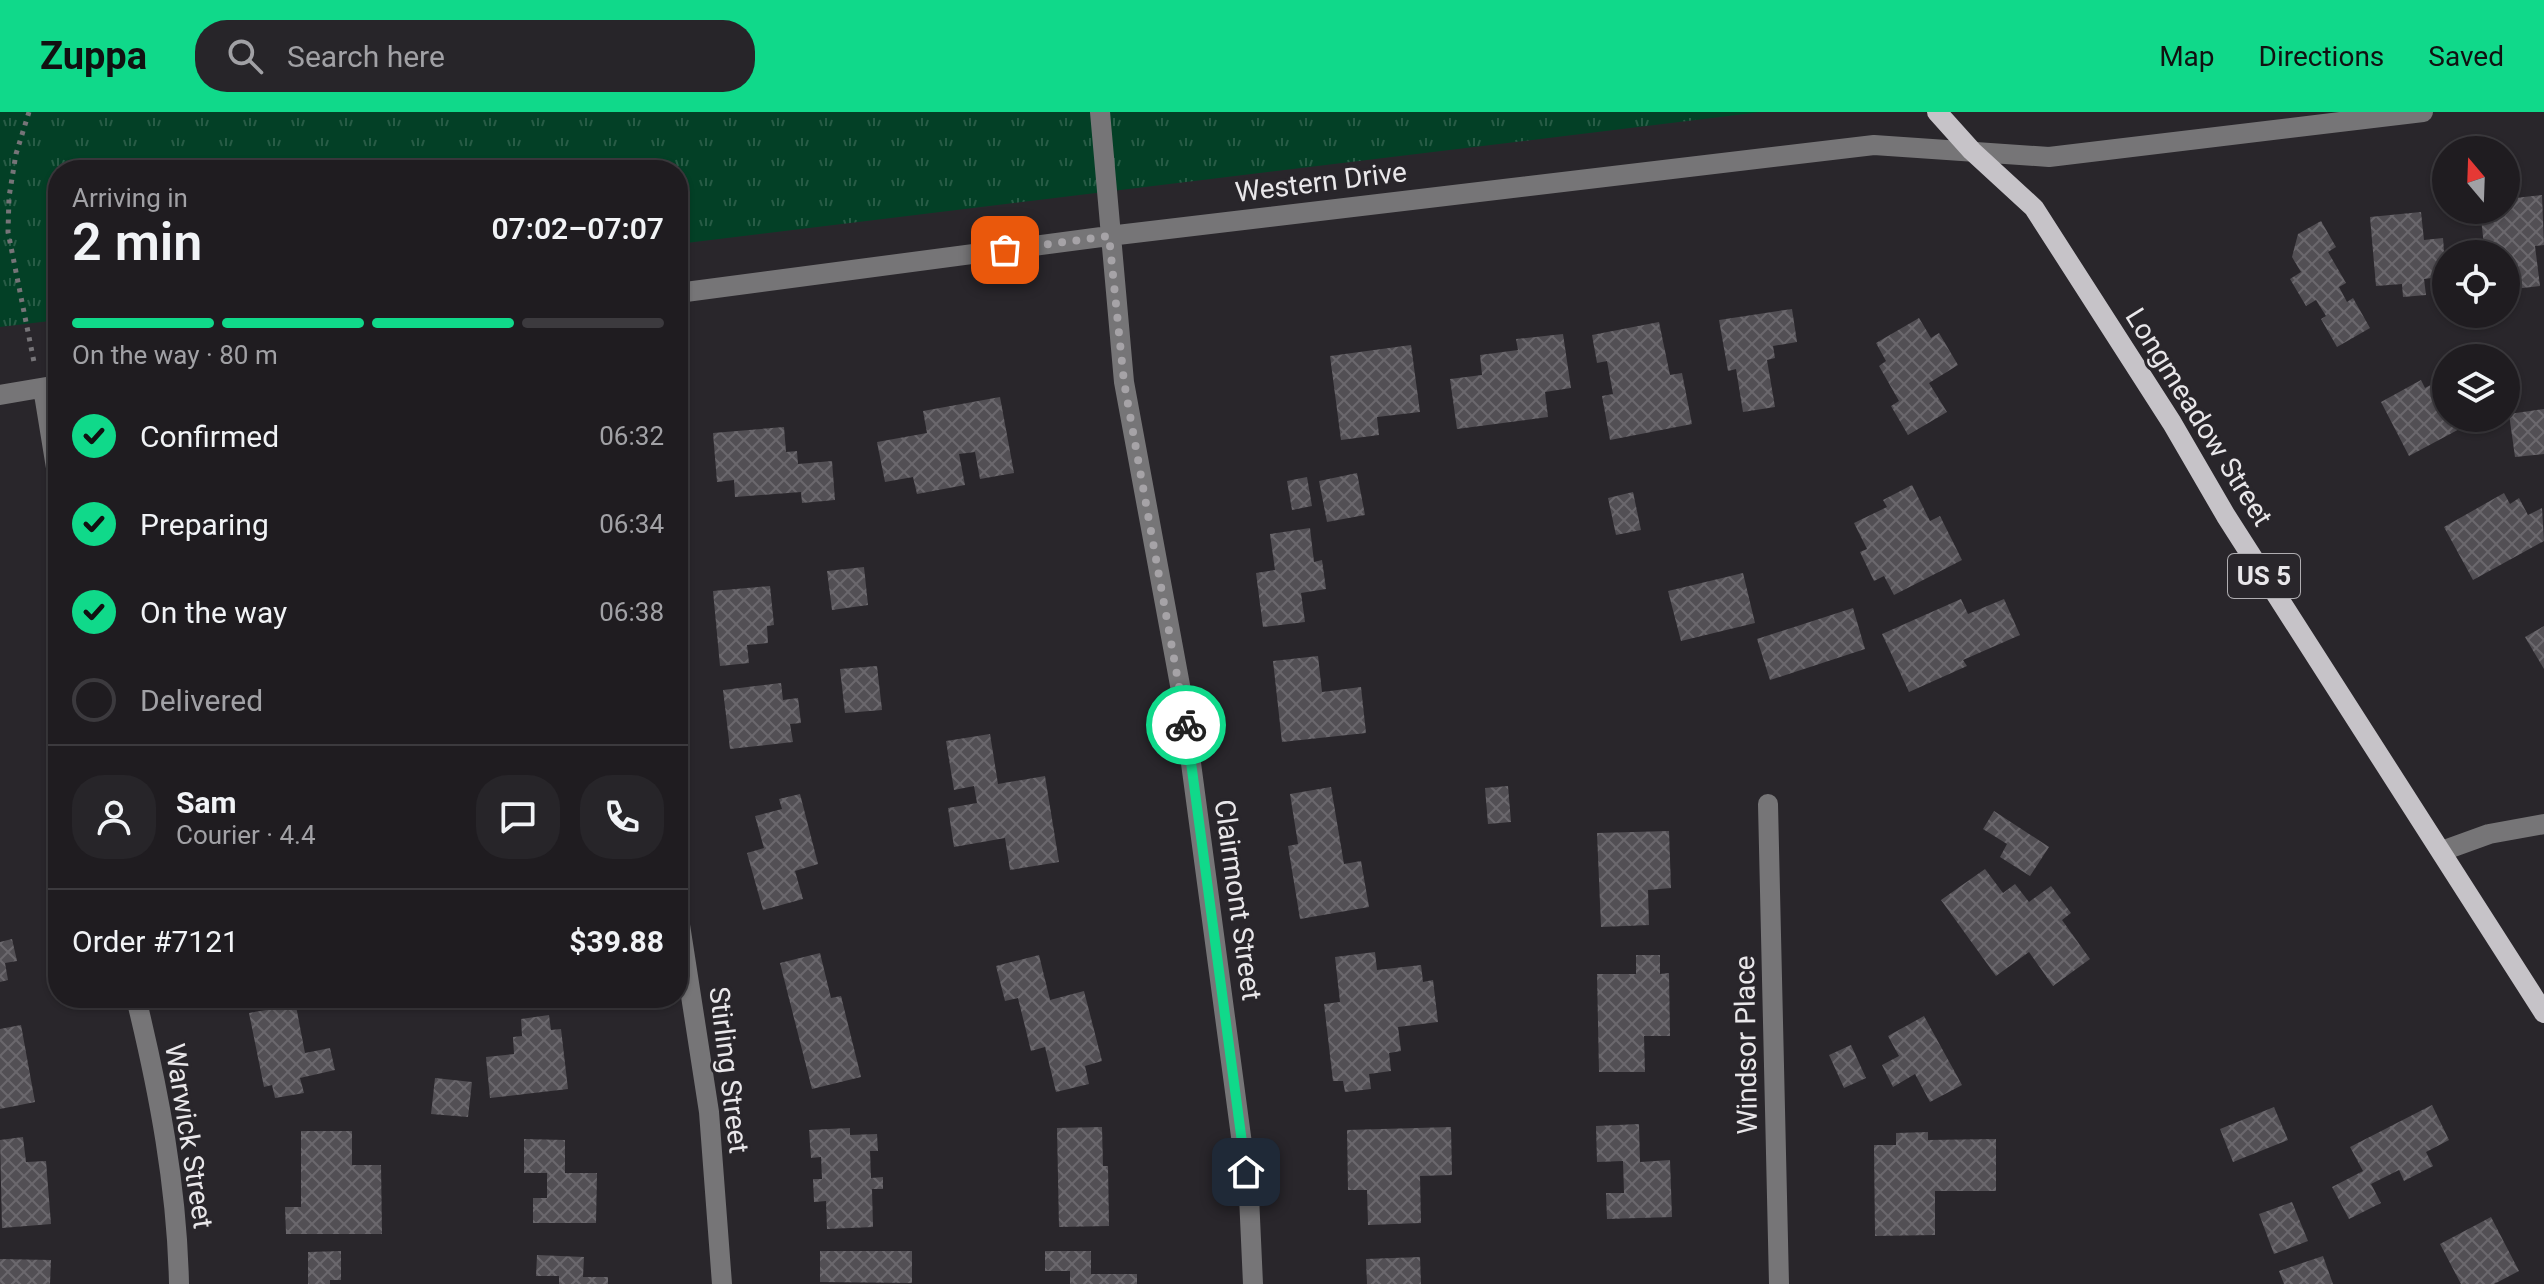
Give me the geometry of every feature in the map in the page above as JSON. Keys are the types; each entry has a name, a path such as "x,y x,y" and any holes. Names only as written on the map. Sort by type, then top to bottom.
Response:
{"main road":[{"name":"Longmeadow Street","path":"1937,112 1972,151 2034,208 2172,423 2226,516 2544,1013"}],"street":[{"name":"Clairmont Street","path":"1100,112 1124,382 1184,711 1249,1196 1253,1284"},
{"name":"Western Drive","path":"688,292 1109,236 1874,145 2049,157 2423,112"},
{"path":"0,395 48,386"},
{"name":"Windsor Place","path":"1768,804 1779,1284"},
{"path":"2442,851 2489,834 2544,824"},
{"name":"Stirling Street","path":"688,977 709,1112 722,1284"},
{"name":"Warwick Street","path":"138,1008 164,1133 177,1230 179,1284"}],"path":[{"path":"29,112 16,154 9,197 8,232 30,350 48,382"}],"green space":[{"path":"0,112 1761,112 688,243 688,160 48,160 48,321 0,327"}],"building":[{"path":"2542,195 2544,245 2535,246 2540,286 2520,288 2520,240 2483,240 2482,224 2520,224 2520,197"},
{"path":"2421,212 2424,240 2443,238 2432,240 2432,278 2424,279 2426,295 2403,297 2402,284 2376,286 2370,217"},
{"path":"2321,221 2336,247 2328,252 2346,283 2339,287 2347,302 2353,298 2370,328 2337,347 2321,319 2326,316 2316,300 2306,306 2290,279 2301,272 2292,257 2298,234"},
{"path":"1792,309 1797,342 1773,346 1775,358 1767,360 1775,407 1743,412 1736,369 1728,371 1719,320"},
{"path":"1919,318 1931,338 1939,333 1958,365 1929,383 1947,412 1908,435 1891,406 1899,401 1879,366 1886,361 1876,343"},
{"path":"1659,322 1670,375 1682,373 1692,424 1610,440 1602,396 1613,394 1607,361 1597,363 1592,335"},
{"path":"1563,334 1571,388 1545,392 1548,417 1457,429 1450,379 1482,375 1480,355 1518,350 1516,339"},
{"path":"1411,345 1420,412 1377,417 1379,435 1341,440 1330,356"},
{"path":"2421,380 2425,388 2432,384 2432,432 2454,432 2409,456 2381,402"},
{"path":"1000,397 1014,473 980,479 975,452 959,454 965,485 917,494 913,477 885,482 877,442 927,433 923,411"},
{"path":"2544,409 2544,454 2515,457 2512,432 2520,432 2520,412"},
{"path":"784,427 786,452 797,451 798,464 832,461 835,500 802,503 801,492 735,497 734,480 717,482 713,433"},
{"path":"1357,473 1365,515 1327,522 1319,481"},
{"path":"1307,477 1312,506 1292,510 1287,481"},
{"path":"1912,485 1930,521 1940,516 1962,560 1894,595 1884,576 1874,581 1860,552 1867,549 1854,523 1887,507 1883,500"},
{"path":"1633,492 1641,530 1616,535 1608,498"},
{"path":"2504,493 2510,504 2519,498 2528,515 2542,508 2544,541 2473,580 2444,527"},
{"path":"1310,528 1314,562 1322,560 1326,589 1301,593 1305,622 1263,627 1256,573 1275,570 1270,534"},
{"path":"864,567 868,605 832,610 827,571"},
{"path":"1743,573 1755,623 1681,641 1668,591"},
{"path":"770,586 774,625 767,626 768,643 747,645 749,663 720,666 713,591"},
{"path":"1961,599 1968,614 2004,599 2020,635 1963,660 1967,666 1909,692 1882,634"},
{"path":"1853,608 1865,649 1770,680 1757,639"},
{"path":"2544,626 2544,669 2525,637"},
{"path":"1318,656 1322,692 1361,687 1366,733 1282,742 1273,661"},
{"path":"877,666 882,710 845,713 840,669"},
{"path":"781,683 783,700 798,698 801,723 790,724 793,742 730,749 723,690"},
{"path":"990,734 998,784 1045,776 1059,862 1010,870 1005,838 954,847 948,808 977,803 974,786 954,790 946,741"},
{"path":"1508,786 1511,822 1488,824 1485,788"},
{"path":"1331,787 1344,864 1361,861 1369,907 1300,919 1288,846 1298,844 1290,794"},
{"path":"800,794 818,864 795,871 803,899 763,910 747,853 764,848 755,816 782,809 779,799"},
{"path":"1994,811 2049,847 2030,876 2000,857 2007,844 1983,829"},
{"path":"1669,831 1671,888 1648,890 1649,925 1601,927 1597,833"},
{"path":"1985,869 2003,893 2015,884 2029,902 2051,886 2071,913 2062,920 2090,959 2053,986 2029,952 1996,976 1941,900"},
{"path":"12,939 17,961 5,963 8,980 0,982 0,942"},
{"path":"1375,952 1377,970 1421,965 1423,982 1433,980 1438,1022 1398,1027 1401,1051 1389,1053 1391,1071 1369,1074 1371,1089 1345,1092 1343,1081 1333,1081 1324,1004 1340,1002 1335,957"},
{"path":"820,953 831,998 841,996 861,1077 812,1089 780,963"},
{"path":"1039,955 1050,1000 1084,991 1102,1061 1085,1066 1089,1084 1056,1092 1045,1047 1031,1051 1018,998 1005,1001 996,966"},
{"path":"1636,955 1660,955 1660,974 1669,973 1670,1036 1644,1036 1645,1072 1599,1072 1597,974 1636,974"},
{"path":"296,1008 305,1053 330,1048 335,1070 300,1078 304,1093 275,1098 272,1085 264,1087 249,1013"},
{"path":"549,1015 551,1030 561,1029 568,1089 490,1098 486,1057 514,1054 513,1037 522,1036 521,1019"},
{"path":"1924,1016 1962,1085 1930,1102 1915,1074 1893,1087 1882,1065 1899,1056 1888,1036"},
{"path":"21,1025 35,1102 0,1109 0,1029"},
{"path":"1851,1045 1866,1078 1844,1088 1829,1055"},
{"path":"435,1078 472,1082 468,1117 431,1114"},
{"path":"2432,1105 2449,1140 2426,1152 2433,1166 2404,1181 2399,1170 2371,1184 2381,1203 2349,1219 2332,1187 2363,1171 2350,1147"},
{"path":"2274,1107 2288,1140 2233,1162 2220,1129"},
{"path":"1639,1124 1640,1162 1670,1160 1672,1217 1607,1219 1606,1193 1624,1193 1623,1161 1597,1162 1596,1126"},
{"path":"1102,1127 1103,1166 1108,1166 1109,1226 1059,1227 1057,1128"},
{"path":"1451,1127 1452,1175 1420,1176 1421,1223 1368,1225 1367,1190 1348,1190 1347,1130"},
{"path":"850,1128 850,1135 877,1134 878,1151 870,1151 871,1178 883,1177 883,1189 872,1189 873,1227 827,1229 826,1201 814,1202 813,1179 822,1179 821,1157 811,1158 809,1130"},
{"path":"301,1131 352,1131 352,1165 381,1165 382,1234 286,1234 285,1207 301,1207"},
{"path":"1928,1132 1928,1140 1996,1139 1996,1191 1935,1191 1935,1235 1875,1236 1874,1145 1896,1145 1896,1133"},
{"path":"23,1137 26,1162 46,1161 51,1224 2,1228 0,1140"},
{"path":"524,1139 565,1140 565,1173 597,1173 596,1223 533,1223 533,1198 547,1198 547,1173 524,1173"},
{"path":"2292,1202 2308,1241 2274,1254 2259,1214"},
{"path":"2491,1217 2519,1271 2494,1284 2461,1284 2440,1244"},
{"path":"341,1251 341,1280 330,1280 330,1284 308,1284 308,1252"},
{"path":"820,1251 912,1251 912,1283 820,1282"},
{"path":"1045,1251 1091,1251 1091,1274 1137,1274 1137,1284 1070,1284 1070,1271 1045,1271"},
{"path":"537,1255 584,1257 583,1277 608,1277 608,1284 559,1284 559,1276 536,1276"},
{"path":"2323,1256 2333,1284 2284,1284 2279,1271"},
{"path":"1420,1257 1421,1284 1367,1284 1366,1259"},
{"path":"0,1259 51,1260 50,1284 0,1284"}],"way so far":[{"path":"1005,250 1109,236 1124,382 1186,725"}],"route":[{"path":"1186,725 1246,1172"}]}
